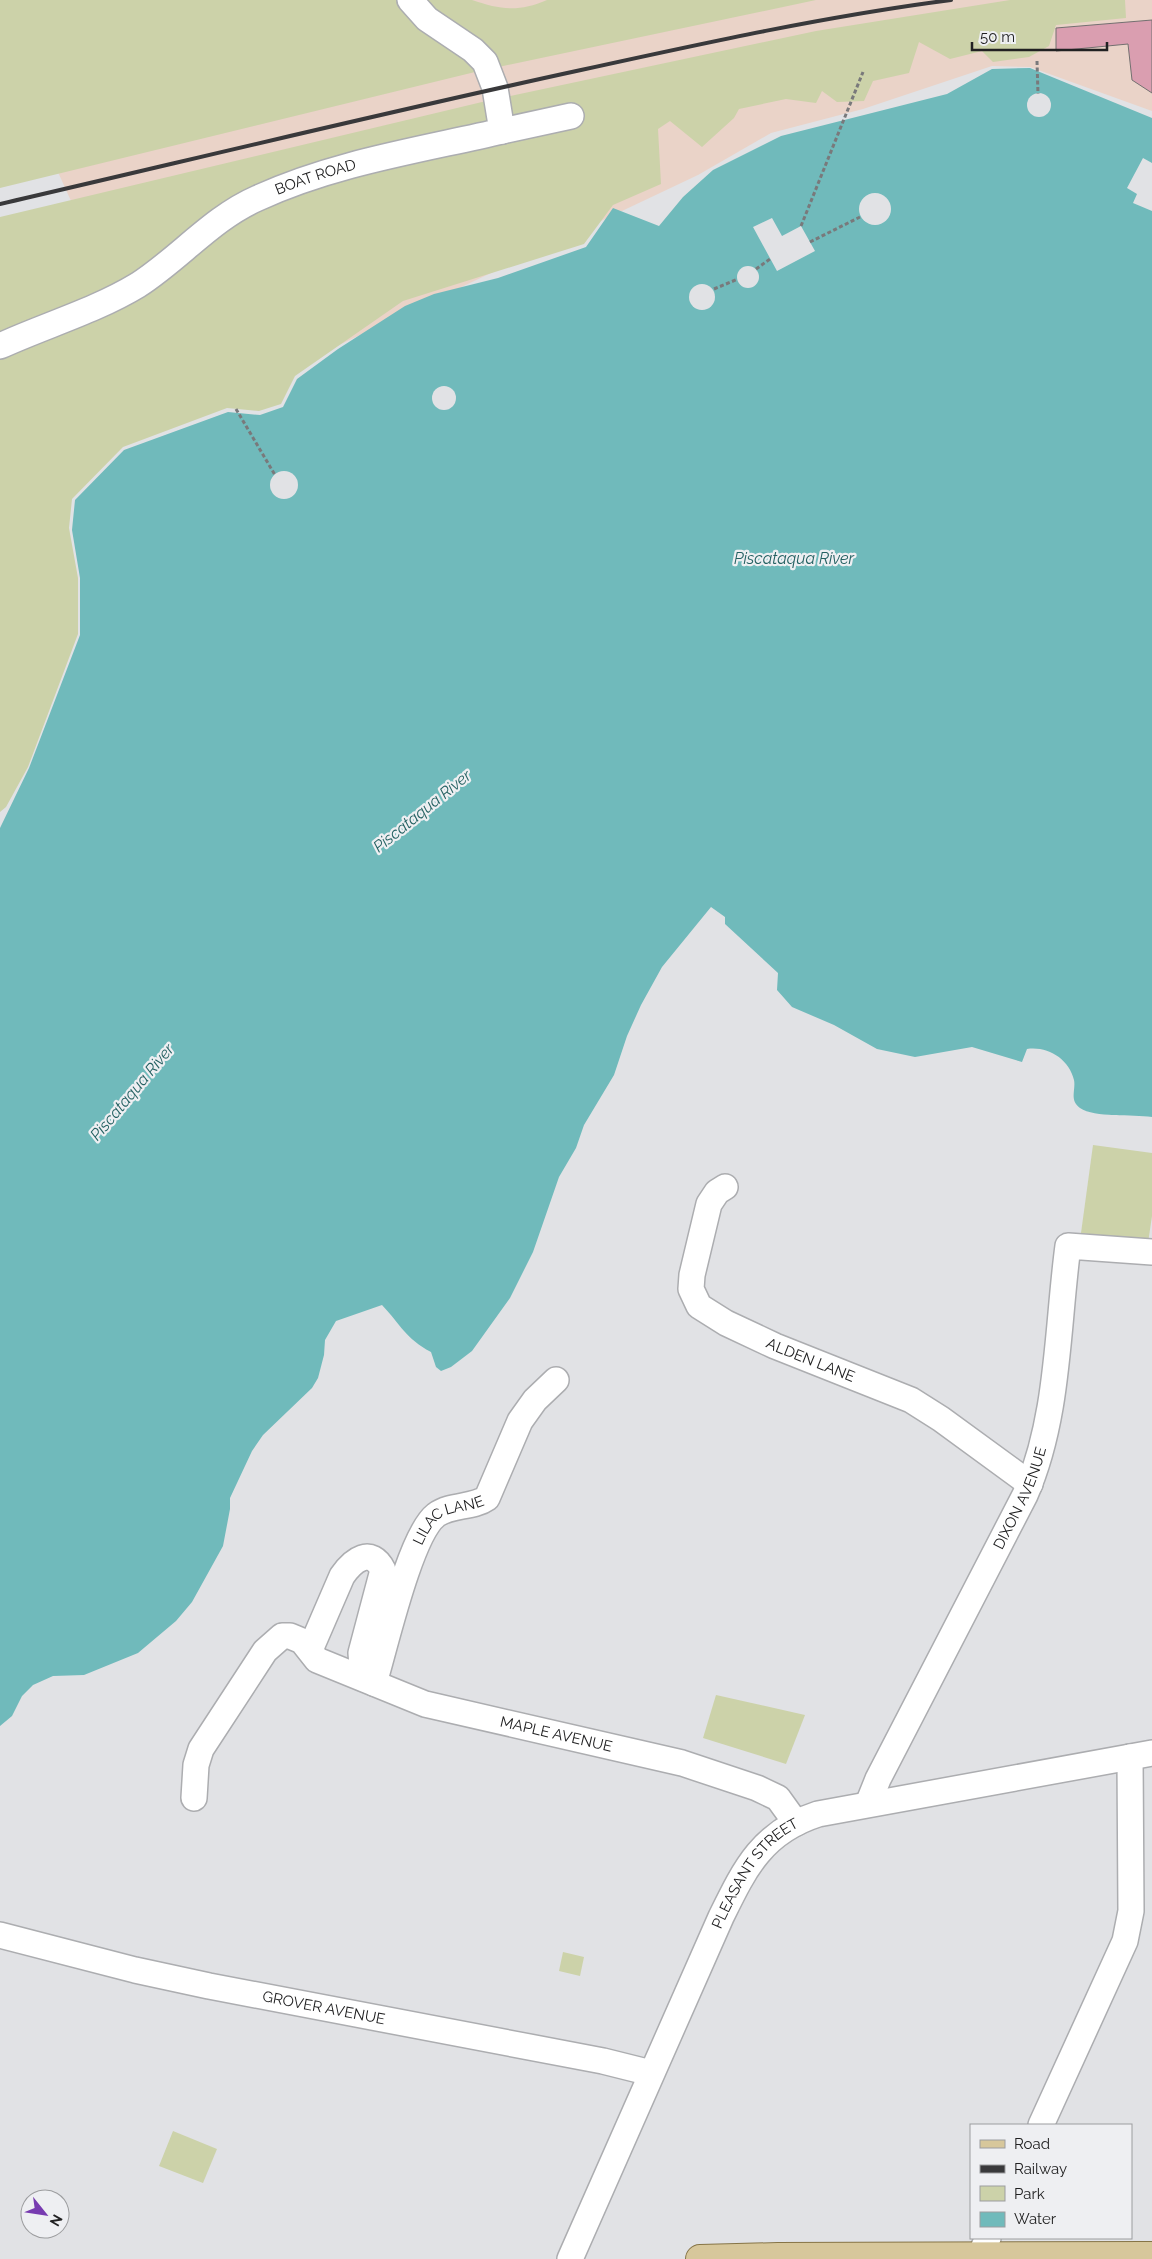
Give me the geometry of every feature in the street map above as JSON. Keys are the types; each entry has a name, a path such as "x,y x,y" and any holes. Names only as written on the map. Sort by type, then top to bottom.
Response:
{"main road":[{"path":"700,2259 984,2248 1152,2256"}],"street":[{"path":"410,0 427,19 473,50 485,62 494,88 502,131"},
{"name":"BOAT ROAD","path":"0,346 103,304 139,284 228,214 256,199 303,179 570,116"},
{"name":"ALDEN LANE","path":"725,1187 717,1192 709,1204 692,1275 690,1289 699,1306 726,1323 775,1346 918,1404 1030,1484"},
{"name":"DIXON AVENUE","path":"868,1804 903,1727 1030,1484 1048,1427 1068,1246 1152,1252"},
{"name":"LILAC LANE","path":"369,1680 414,1550 429,1522 443,1510 487,1498 520,1421 530,1405 556,1380"},
{"path":"310,1650 342,1576 349,1566 356,1560 365,1557 374,1560 379,1563 383,1570 361,1654 369,1680"},
{"name":"MAPLE AVENUE","path":"194,1798 196,1766 201,1749 265,1652 282,1636 290,1636 302,1641 317,1660 424,1704 682,1763 757,1788 778,1798 796,1823"},
{"path":"1041,2124 1125,1941 1130,1924 1141,1755"},
{"name":"PLEASANT STREET","path":"570,2259 699,1964 745,1869 770,1840 796,1823 818,1814 1141,1755"},
{"name":"GROVER AVENUE","path":"0,1935 134,1970 209,1986 603,2061 651,2073"}],"path":[{"path":"1037,60 1038,94"},
{"path":"802,226 863,72"},
{"path":"810,242 860,217"},
{"path":"756,269 770,259"},
{"path":"714,289 738,280"},
{"path":"236,409 275,475"}],"shaded area":[{"path":"0,0 1152,0 1152,111 1030,67 992,66 863,109 771,133 698,175 172,424 0,44"}],"green space":[{"path":"0,0 472,0 501,8 519,8 547,0 816,0 475,72 0,188"},
{"path":"1010,0 1125,0 1126,18 1056,25 1049,46 1029,57 993,62 982,51 950,59 919,42 909,73 873,81 864,101 837,102 822,91 816,103 786,99 739,109 734,118 702,147 670,121 658,129 661,184 613,205 584,244 403,301 295,376 281,404 259,411 227,408 123,447 72,499 69,528 78,578 78,634 28,767 6,807 0,812 0,217 482,102 816,31"},
{"path":"1093,1145 1152,1153 1152,1216 1148,1243 1081,1233"},
{"path":"716,1695 805,1715 786,1764 703,1738"},
{"path":"563,1952 584,1957 580,1976 559,1971"},
{"path":"173,2131 217,2149 203,2183 159,2166"}],"water":[{"name":"Piscataqua River","path":"1030,68 1152,118 1152,1117 1095,1113 1080,1108 1075,1102 1074,1080 1068,1066 1050,1052 1042,1050 1027,1049 1022,1062 972,1047 915,1057 877,1049 834,1025 792,1007 777,990 778,973 725,924 725,917 711,907 662,967 641,1005 627,1036 614,1075 584,1125 576,1148 559,1177 533,1252 510,1298 472,1351 451,1367 441,1371 436,1367 431,1352 415,1342 382,1305 336,1321 325,1340 324,1355 318,1378 312,1388 263,1435 252,1451 230,1498 230,1509 223,1546 192,1602 176,1621 138,1653 84,1675 53,1676 33,1685 22,1696 12,1716 0,1726 0,828 29,768 80,635 80,578 72,530 75,500 124,450 228,412 260,415 283,407 297,379 338,349 405,306 434,294 498,278 586,247 613,208 659,226 683,197 713,170 781,136 947,94 992,69"}],"pier":[{"path":"1039,93 1047,97 1051,105 1047,113 1039,117 1031,113 1027,105 1031,97"},
{"path":"1143,158 1152,163 1152,211 1133,203 1137,194 1127,188"},
{"path":"875,193 881,194 886,198 890,203 890,215 886,220 881,224 875,225 869,224 864,220 860,215 859,209 860,203 864,198 869,194"},
{"path":"772,218 782,236 801,226 815,251 777,271 753,227"},
{"path":"748,266 756,269 759,277 756,285 748,288 740,285 737,277 740,269"},
{"path":"702,284 712,287 715,297 712,307 702,310 692,307 689,297 692,287"},
{"path":"444,386 452,390 456,398 452,406 444,410 436,406 432,398 436,390"},
{"path":"284,471 294,475 298,485 294,495 284,499 274,495 270,485 274,475"}],"building":[{"path":"1152,20 1152,93 1132,80 1128,44 1056,51 1056,28"}],"railway":[{"path":"0,204 436,102 673,50 812,22 951,0"}]}
